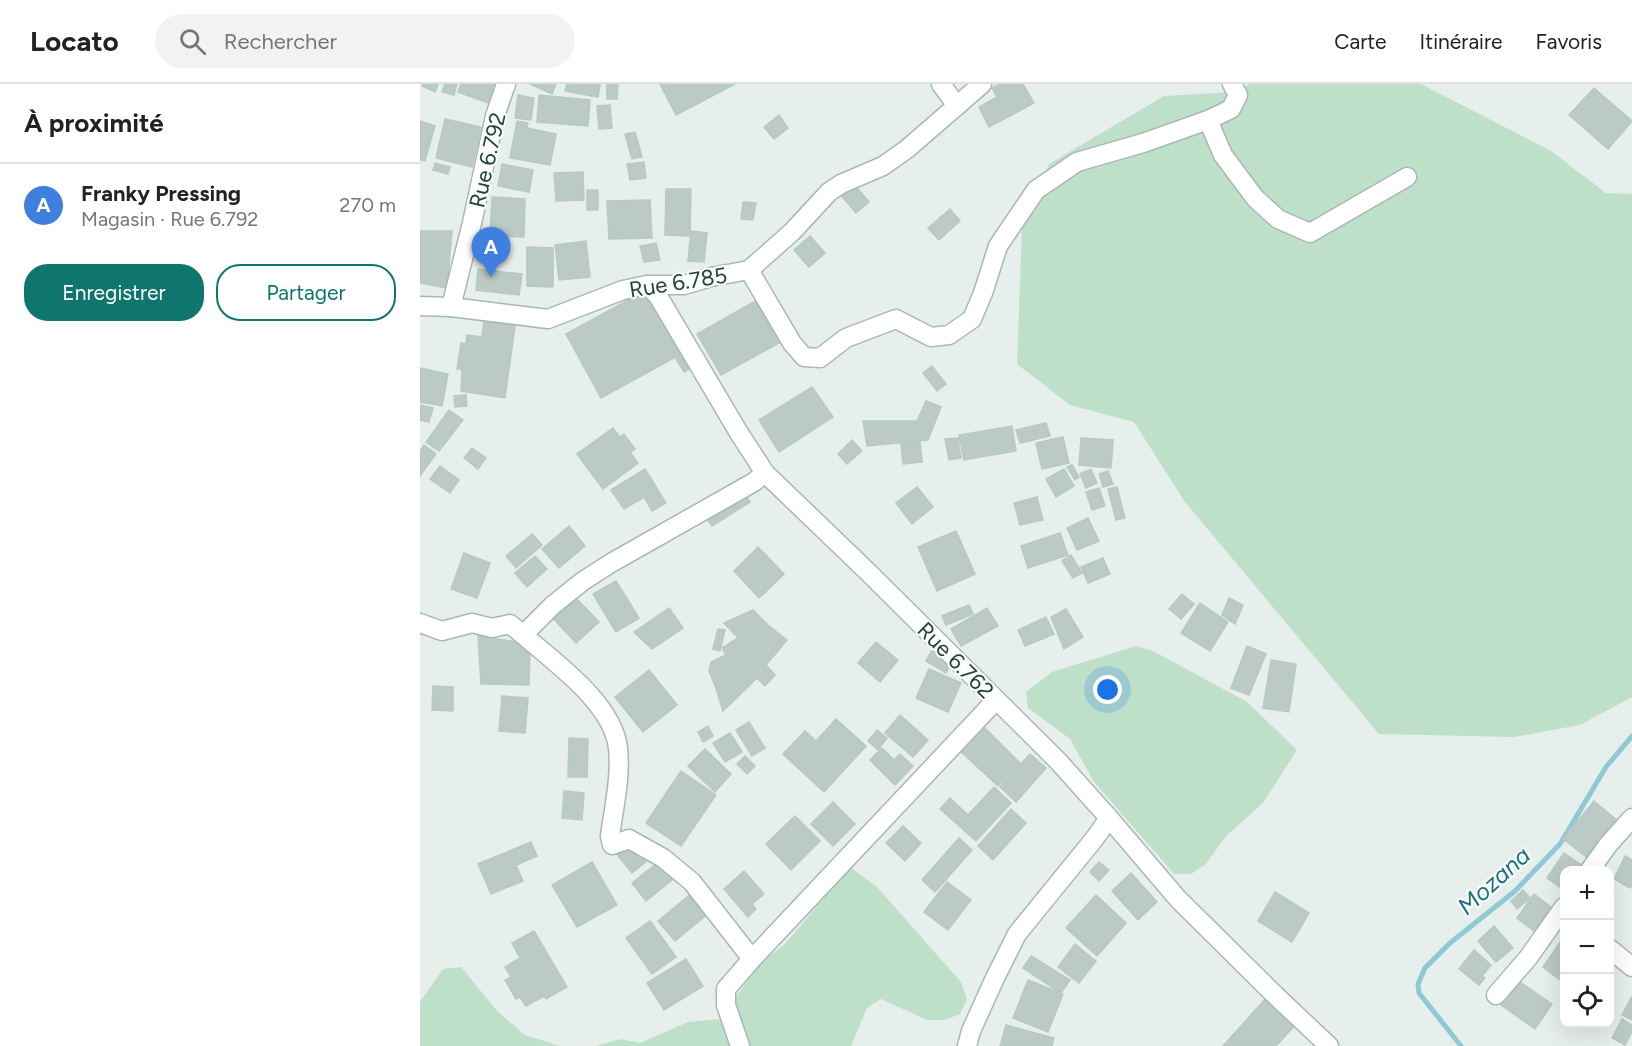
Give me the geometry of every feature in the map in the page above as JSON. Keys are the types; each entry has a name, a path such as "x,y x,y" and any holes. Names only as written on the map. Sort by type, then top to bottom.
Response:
{"street":[{"name":"Rue 6.792","path":"451,307 495,116 506,84"},
{"path":"940,84 957,106"},
{"name":"Rue 6.785","path":"420,306 451,307 548,319 623,290 647,285 684,285 749,270 792,232 829,192 883,166 907,149 982,84"},
{"path":"749,270 792,343 804,357 820,358 846,338 896,319 931,337 949,335 972,319 984,293 998,246 1036,190 1077,162 1143,143 1231,110 1238,95 1232,84"},
{"path":"1208,120 1223,155 1255,198 1278,219 1310,233 1407,177"},
{"name":"Rue 6.762","path":"647,285 658,296 765,473 1058,761 1178,899 1329,1046"},
{"path":"522,634 553,604 584,581 754,482 765,473"},
{"path":"420,622 442,631 472,623 492,628 510,624 570,676 598,704 611,723 618,747 618,776 610,836 612,845 629,839 663,858 692,882 752,959"},
{"path":"740,1046 726,1005 726,989 996,700"},
{"path":"967,1046 976,1020 1017,934 1108,818"},
{"path":"1593,866 1632,818"},
{"path":"1496,996 1560,914"},
{"path":"1614,952 1632,968"}],"green space":[{"path":"1250,84 1421,84 1551,151 1606,193 1632,194 1632,697 1580,725 1514,737 1379,734 1185,502 1134,422 1070,405 1017,364 1022,226 1049,164 1164,96 1232,92"},
{"path":"1136,646 1153,651 1247,702 1297,750 1263,803 1226,836 1206,864 1191,874 1174,874 1094,782 1070,739 1028,708 1026,692 1052,672"},
{"path":"850,867 877,887 961,982 967,999 960,1014 945,1020 927,1020 881,999 867,1008 851,1046 595,1046 621,1039 640,1043 688,1022 721,1019 759,964 785,944"},
{"path":"461,967 498,1012 525,1035 560,1046 420,1046 420,1002 443,969"}],"building":[{"path":"423,84 438,84 435,92 422,86"},
{"path":"445,84 457,84 454,95 442,92"},
{"path":"461,84 501,84 494,105 458,92"},
{"path":"530,84 556,84 552,94"},
{"path":"567,84 600,84 598,97 565,91"},
{"path":"607,84 618,84 617,99 607,99"},
{"path":"660,84 735,84 676,115"},
{"path":"999,84 1023,84 1034,103 989,127 979,107 997,97 992,88"},
{"path":"1594,88 1632,121 1608,149 1569,115"},
{"path":"518,95 534,98 531,120 515,118"},
{"path":"539,95 590,100 588,126 537,122"},
{"path":"610,105 612,128 599,129 597,106"},
{"path":"779,115 788,128 774,139 764,127"},
{"path":"445,119 481,127 472,167 436,158"},
{"path":"420,121 435,126 425,161 420,160"},
{"path":"517,121 528,123 527,128 556,134 550,165 510,158"},
{"path":"635,132 642,157 632,159 625,134"},
{"path":"644,162 646,178 630,180 627,164"},
{"path":"435,163 450,167 448,174 433,170"},
{"path":"502,164 533,170 529,192 498,186"},
{"path":"583,172 584,200 556,201 554,173"},
{"path":"852,182 869,202 856,213 839,193"},
{"path":"666,189 691,189 690,236 665,235"},
{"path":"587,190 598,190 598,210 587,210"},
{"path":"492,197 525,199 524,237 490,236"},
{"path":"650,200 652,238 609,239 607,201"},
{"path":"743,202 756,203 753,220 741,219"},
{"path":"950,209 960,221 939,240 928,228"},
{"path":"420,231 452,231 447,288 420,283"},
{"path":"691,231 707,233 704,262 688,261"},
{"path":"810,236 825,253 809,267 794,250"},
{"path":"586,241 590,277 559,280 555,245"},
{"path":"656,243 660,260 644,262 640,246"},
{"path":"527,247 553,248 553,287 527,286"},
{"path":"478,269 522,274 519,295 476,290"},
{"path":"648,289 683,353 601,398 566,334"},
{"path":"764,296 788,338 721,375 697,334"},
{"path":"484,321 515,326 505,398 461,391 462,369 457,369 461,343 466,344 467,335 482,337"},
{"path":"686,353 694,366 684,372 676,359"},
{"path":"932,366 946,384 937,391 923,373"},
{"path":"420,368 448,374 442,406 420,402"},
{"path":"812,387 833,417 779,452 759,420"},
{"path":"466,395 467,406 455,407 454,396"},
{"path":"926,401 941,407 928,440 867,446 863,421 917,421"},
{"path":"420,405 433,408 429,422 420,420"},
{"path":"449,410 463,420 439,451 426,442"},
{"path":"1046,423 1050,436 1020,443 1016,430"},
{"path":"1012,426 1016,451 964,460 959,435"},
{"path":"613,428 620,437 624,434 635,449 630,452 638,463 603,489 577,454"},
{"path":"1063,437 1069,463 1042,469 1036,443"},
{"path":"958,438 961,458 949,460 945,439"},
{"path":"1081,438 1113,440 1111,468 1079,465"},
{"path":"852,440 862,451 847,464 838,454"},
{"path":"920,441 922,462 903,464 901,444"},
{"path":"424,445 436,454 420,476 420,451"},
{"path":"472,448 486,458 478,469 464,458"},
{"path":"1072,465 1079,477 1075,480 1067,467"},
{"path":"440,466 459,480 450,493 430,479"},
{"path":"645,469 666,503 652,511 644,497 624,509 611,490"},
{"path":"1064,469 1074,486 1056,497 1046,479"},
{"path":"1091,469 1097,483 1086,488 1080,474"},
{"path":"1108,471 1113,484 1103,487 1099,474"},
{"path":"917,487 933,507 912,524 896,503"},
{"path":"1117,487 1125,518 1116,520 1108,489"},
{"path":"1099,488 1105,506 1092,510 1086,492"},
{"path":"743,491 750,502 712,526 705,515"},
{"path":"1037,497 1043,520 1020,525 1014,503"},
{"path":"1088,518 1099,541 1077,550 1067,528"},
{"path":"569,526 585,546 559,568 542,549"},
{"path":"956,531 975,574 937,591 918,547"},
{"path":"1060,533 1068,555 1028,568 1021,546"},
{"path":"532,534 542,545 516,568 506,556"},
{"path":"758,547 784,574 759,598 734,571"},
{"path":"464,553 490,563 477,598 451,589"},
{"path":"1071,555 1082,573 1073,578 1062,561"},
{"path":"535,556 547,569 527,587 515,573"},
{"path":"1103,558 1110,574 1088,583 1081,567"},
{"path":"616,581 639,618 616,632 593,594"},
{"path":"572,594 599,622 576,643 550,615"},
{"path":"1182,594 1194,604 1181,619 1169,609"},
{"path":"1229,598 1243,605 1235,624 1222,615"},
{"path":"1200,603 1228,622 1210,651 1181,633"},
{"path":"969,605 973,614 946,625 942,616"},
{"path":"669,608 683,628 652,649 634,632"},
{"path":"987,608 998,626 961,646 951,629"},
{"path":"1066,609 1083,637 1064,649 1051,617"},
{"path":"753,610 787,640 766,665 775,675 765,686 757,678 723,711 709,671 711,662 726,655 722,648 738,638 724,623"},
{"path":"1046,617 1054,634 1025,646 1018,630"},
{"path":"718,629 725,630 720,651 713,649"},
{"path":"478,636 530,644 529,685 481,684"},
{"path":"876,642 898,660 880,682 858,663"},
{"path":"1247,646 1266,654 1249,695 1231,688"},
{"path":"932,650 953,661 946,673 926,661"},
{"path":"1271,660 1296,664 1289,712 1263,708"},
{"path":"929,669 961,683 948,712 916,698"},
{"path":"649,670 677,705 643,732 615,697"},
{"path":"433,686 453,687 453,711 432,710"},
{"path":"502,696 528,698 525,733 499,731"},
{"path":"900,715 928,740 913,757 885,733"},
{"path":"836,719 866,746 824,792 783,754 805,731 816,741"},
{"path":"749,722 765,748 752,756 736,730"},
{"path":"981,724 1020,763 998,786 957,748"},
{"path":"708,726 713,736 703,742 698,732"},
{"path":"877,730 887,738 878,750 868,741"},
{"path":"730,733 742,752 725,762 713,743"},
{"path":"569,738 588,739 587,777 568,777"},
{"path":"882,748 894,760 900,754 913,766 895,785 870,760"},
{"path":"705,749 731,774 715,792 688,766"},
{"path":"1030,754 1046,768 1016,802 1000,787"},
{"path":"745,756 755,766 747,774 737,764"},
{"path":"681,771 716,795 681,846 646,823"},
{"path":"994,787 1011,803 976,841 940,809 950,798 968,815"},
{"path":"564,791 584,793 582,820 562,818"},
{"path":"1594,801 1619,822 1589,859 1563,839"},
{"path":"833,802 855,824 833,846 811,824"},
{"path":"1011,809 1026,823 993,860 978,846"},
{"path":"795,816 820,841 791,870 766,844"},
{"path":"903,826 921,843 905,861 886,843"},
{"path":"959,838 972,850 935,892 922,880"},
{"path":"631,841 647,861 632,873 616,853"},
{"path":"531,842 537,856 516,865 523,881 491,894 478,864"},
{"path":"1564,853 1583,866 1560,866 1560,887 1547,878"},
{"path":"1625,856 1632,860 1630,888 1614,879"},
{"path":"662,859 676,877 646,901 632,883"},
{"path":"592,862 617,905 577,927 552,885"},
{"path":"1099,862 1109,870 1099,881 1090,872"},
{"path":"744,871 764,894 752,904 756,909 748,917 724,889"},
{"path":"1131,873 1157,902 1138,920 1112,891"},
{"path":"947,882 971,900 948,930 924,912"},
{"path":"1523,890 1530,898 1517,909 1511,901"},
{"path":"1275,892 1309,913 1292,942 1258,921"},
{"path":"692,893 709,913 675,941 658,921"},
{"path":"1534,894 1556,911 1539,935 1517,918"},
{"path":"1096,895 1126,923 1097,956 1066,928"},
{"path":"650,921 676,957 652,974 626,938"},
{"path":"1494,926 1513,948 1496,962 1478,941"},
{"path":"534,931 567,987 546,999 544,996 526,1006 520,997 516,999 505,980 511,977 505,967 520,958 512,943"},
{"path":"1560,942 1560,980 1543,967"},
{"path":"1075,944 1096,961 1079,983 1058,967"},
{"path":"1474,950 1491,965 1482,976 1485,978 1479,985 1459,969"},
{"path":"1031,956 1070,980 1061,993 1023,968"},
{"path":"686,959 703,986 664,1010 647,983"},
{"path":"1514,978 1552,1004 1535,1029 1497,1002"},
{"path":"1028,980 1063,994 1048,1032 1013,1018"},
{"path":"1268,996 1297,1023 1276,1046 1223,1046"},
{"path":"1632,996 1632,1020 1622,1015"},
{"path":"1622,1019 1632,1025 1632,1032 1625,1045 1612,1038"},
{"path":"1006,1025 1054,1038 1052,1046 1000,1046"}],"waterway":[{"name":"Mozana","path":"1461,1046 1419,993 1418,984 1425,968 1450,943 1515,891 1560,844 1606,767 1632,736"}],"place":[{"name":"Franky Pressing","path":"491,277"}]}
